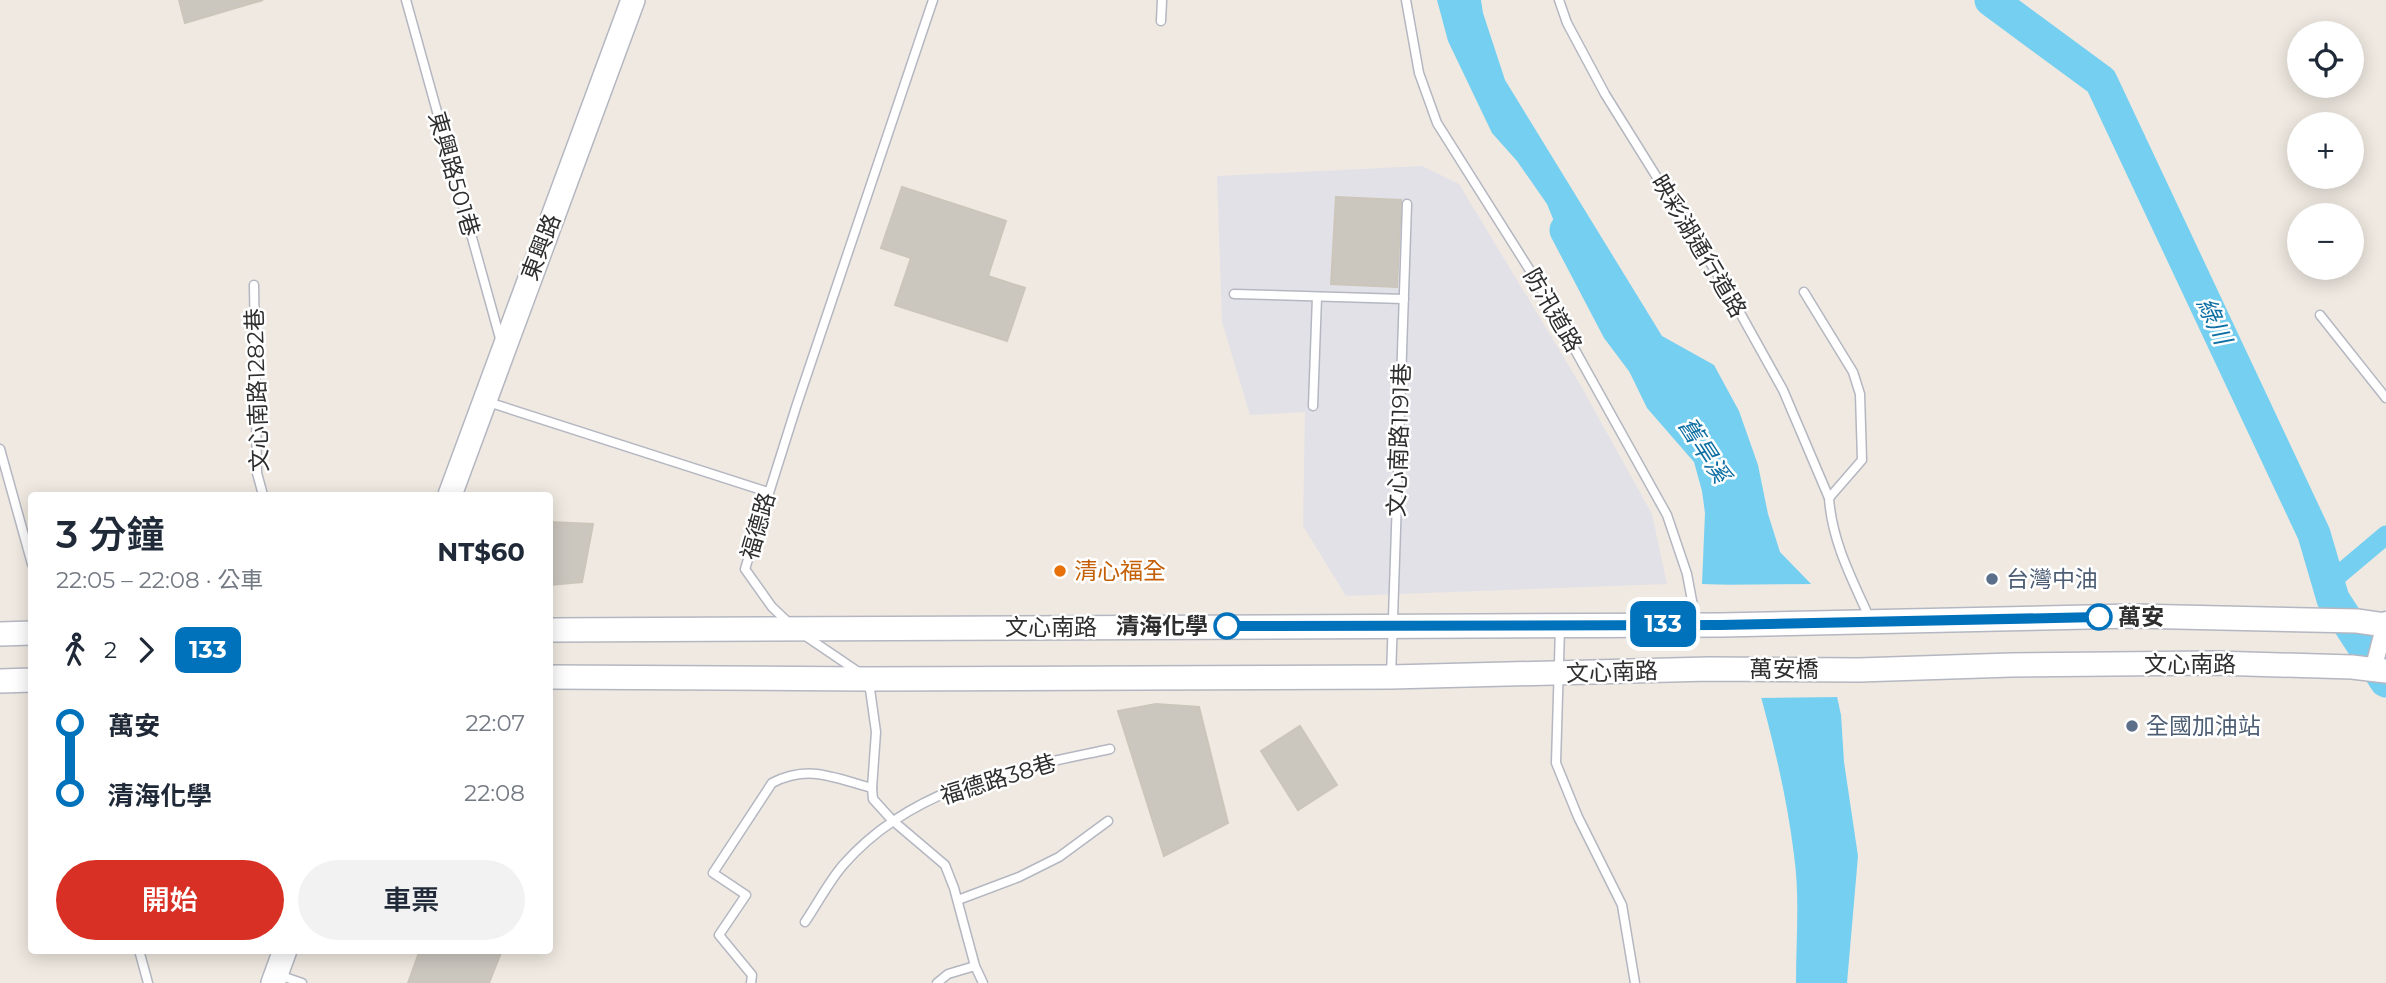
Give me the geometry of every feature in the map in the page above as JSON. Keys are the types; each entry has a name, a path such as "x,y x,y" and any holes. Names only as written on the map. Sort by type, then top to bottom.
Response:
{"main road":[{"name":"東興路","path":"451,492 633,0"},
{"name":"文心南路","path":"1866,622 2133,616 2385,623"},
{"name":"萬安橋","path":"1721,625 1866,622"},
{"name":"文心南路","path":"553,631 1721,625"},
{"path":"0,634 28,633"},
{"name":"文心南路","path":"1859,670 2216,663 2370,669"},
{"name":"文心南路","path":"553,677 1391,677 1709,669"},
{"name":"萬安橋","path":"1709,669 1859,670"},
{"path":"0,681 28,680"},
{"path":"275,979 284,954"}],"street":[{"path":"2370,669 2385,623"}],"lane":[{"name":"東興路501巷","path":"406,0 503,348"},
{"name":"福德路","path":"868,679 798,631 772,607 744,569 933,0"},
{"path":"1161,21 1162,0"},
{"name":"防汛道路","path":"1406,0 1419,73 1437,123 1536,280 1667,515 1687,574 1696,624"},
{"name":"映彩湖通行道路","path":"1559,0 1567,23 1605,93 1722,282 1783,390 1829,498 1831,522 1866,622"},
{"name":"文心南路1191巷","path":"1391,677 1408,204"},
{"name":"文心南路1282巷","path":"254,285 257,473 261,492"},
{"path":"1804,292 1853,372 1860,394 1862,460 1829,498"},
{"path":"1234,294 1404,299"},
{"path":"1313,406 1317,297"},
{"path":"2320,315 2386,398"},
{"path":"485,401 768,492"},
{"path":"0,449 28,550"},
{"path":"1560,625 1556,763 1578,817 1622,905 1635,983"},
{"path":"868,679 876,732 873,799 892,820 945,865 958,900 975,966 984,983"},
{"name":"福德路38巷","path":"805,922 844,865 892,820 953,788 1110,749"},
{"path":"751,983 752,975 719,935 746,895 713,873 772,783 787,775 808,772 872,788"},
{"path":"958,900 1019,877 1059,858 1108,821"},
{"path":"140,954 148,983"},
{"path":"937,983 948,974 975,966"},
{"path":"275,979 302,983"}],"shaded area":[{"path":"1422,166 1459,184 1581,386 1652,514 1667,584 1346,596 1303,526 1305,412 1250,415 1222,322 1217,176"}],"water":[{"name":"舊旱溪","path":"1437,0 1481,0 1505,80 1662,336 1714,365 1739,411 1758,465 1768,514 1780,552 1813,586 1841,715 1844,762 1858,856 1847,983 1796,983 1796,871 1783,787 1730,585 1702,584 1705,513 1694,462 1647,408 1630,373 1606,294 1560,236 1547,204 1517,161 1492,133 1448,41"}],"pier":[{"path":"1816,584 1840,697 1757,698 1727,588 1702,588 1699,585"}],"building":[{"path":"179,0 263,0 185,23"},
{"path":"902,187 1006,221 988,276 1025,288 1007,341 895,305 911,258 881,248"},
{"path":"1336,197 1401,200 1397,287 1331,284"},
{"path":"553,522 593,524 582,582 553,585"},
{"path":"1156,704 1199,707 1228,823 1164,856 1118,711"},
{"path":"1300,726 1337,785 1298,810 1261,751"},
{"path":"419,954 500,954 489,983 408,983"}],"waterway":[{"name":"綠川","path":"1991,0 2101,81 2314,534 2333,599 2386,681"},
{"name":"舊旱溪","path":"1566,230 1618,329 1645,365"},
{"path":"2329,583 2386,535"}],"bus line":[{"name":"133","path":"1227,626 1721,625 2099,617"}],"place":[{"name":"清心福全","path":"1060,571"},
{"name":"台灣中油","path":"1992,579"},
{"name":"萬安","path":"2099,617"},
{"name":"清海化學","path":"1227,626"},
{"name":"全國加油站","path":"2132,726"}]}
